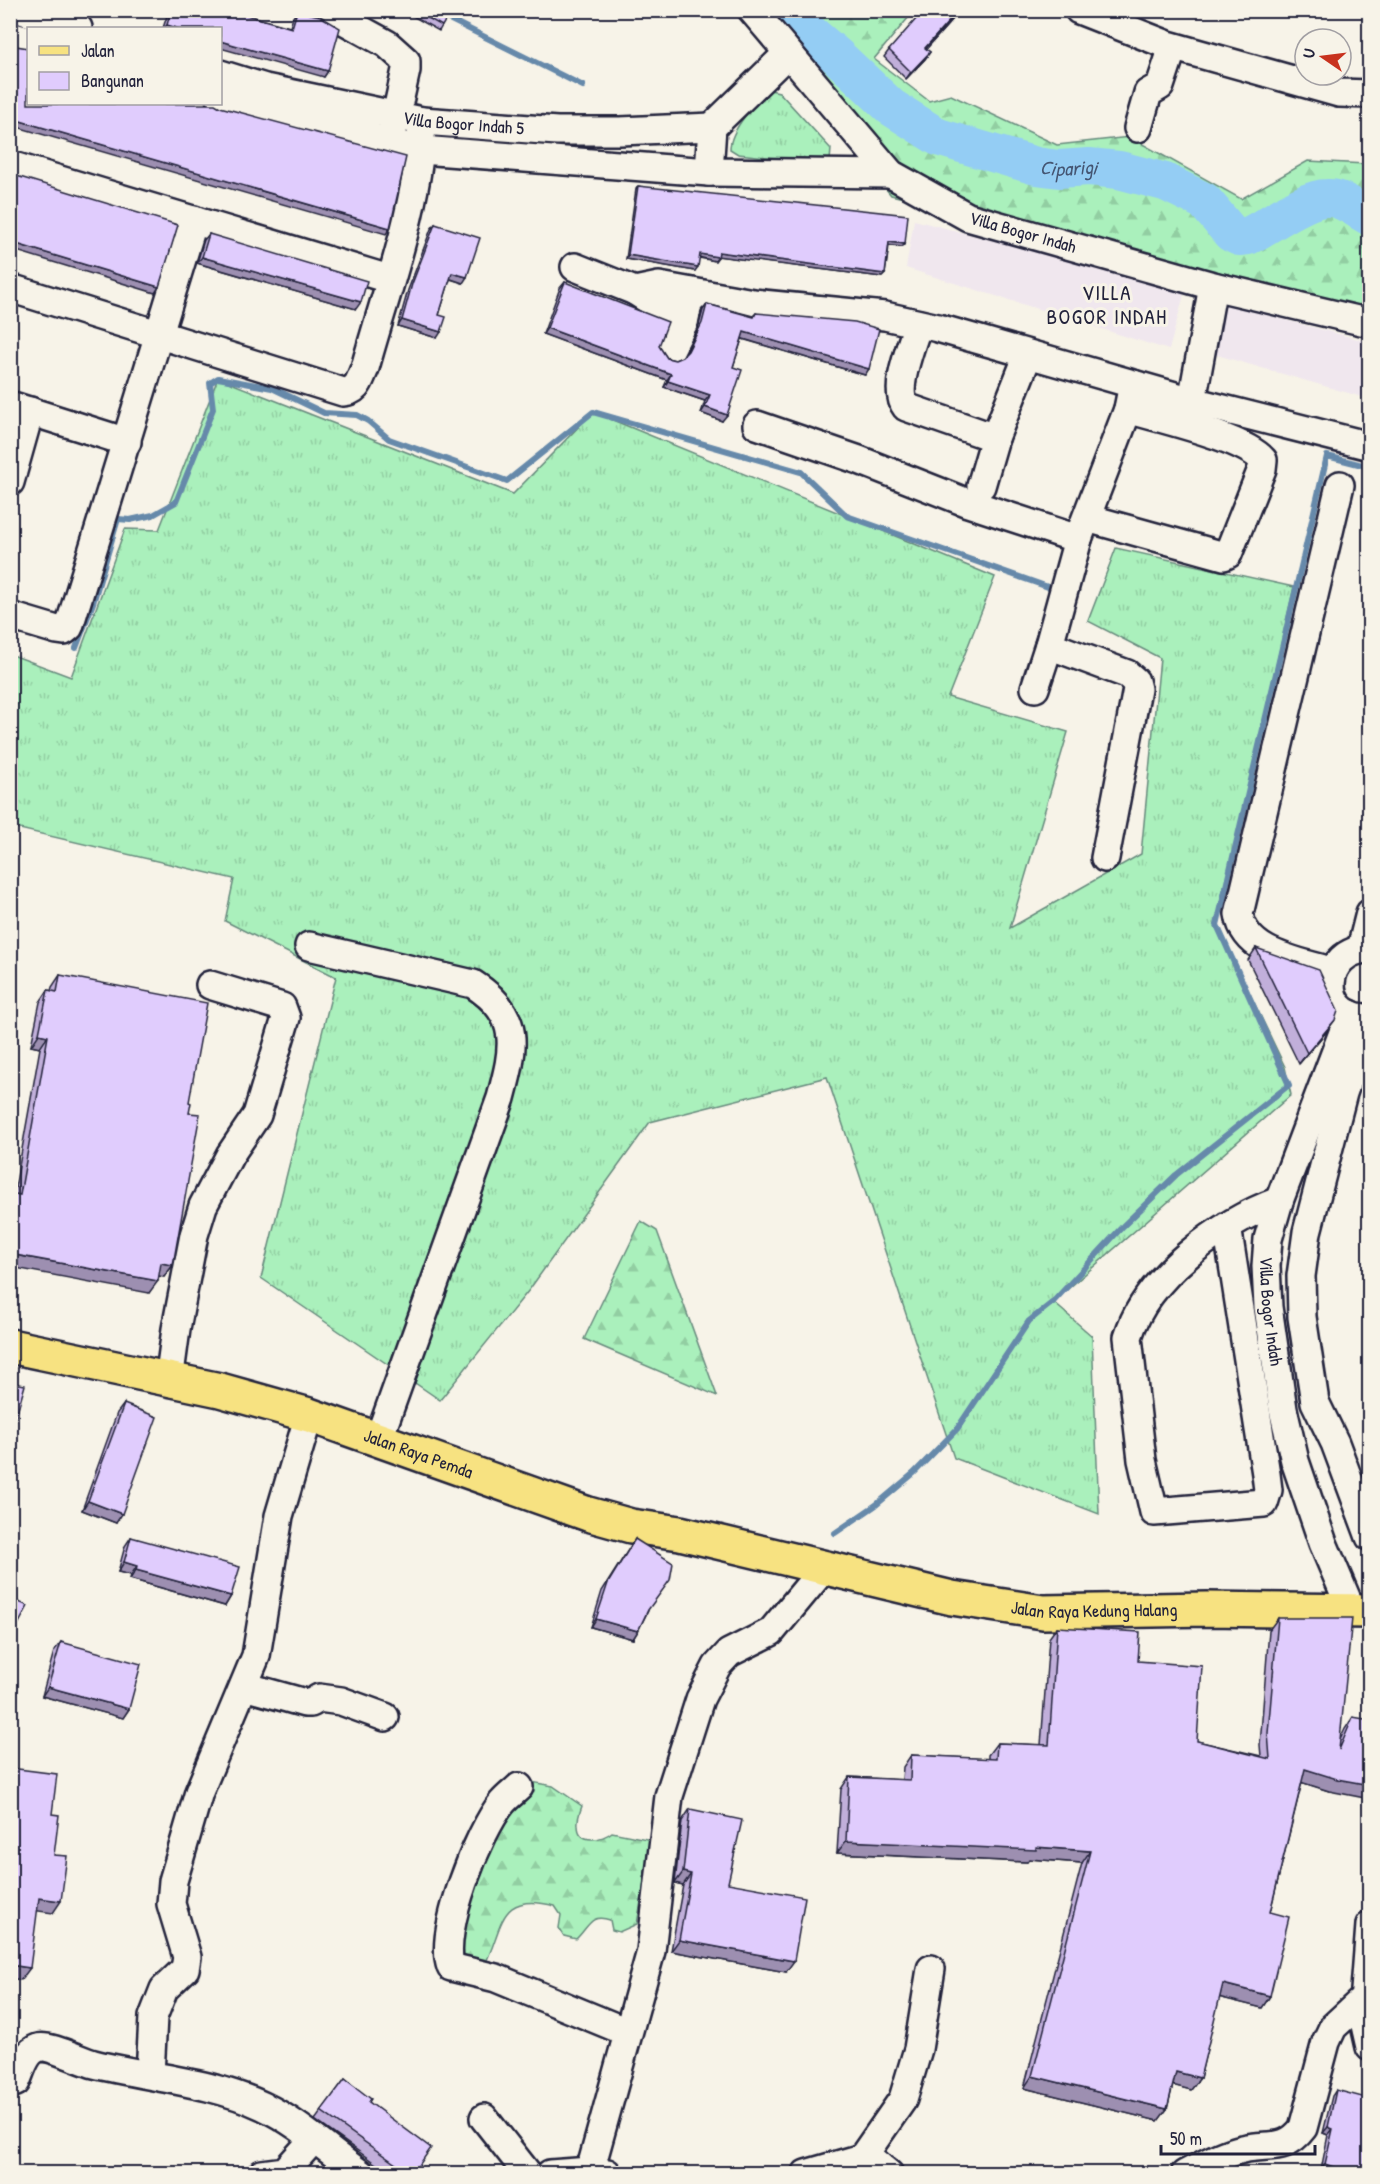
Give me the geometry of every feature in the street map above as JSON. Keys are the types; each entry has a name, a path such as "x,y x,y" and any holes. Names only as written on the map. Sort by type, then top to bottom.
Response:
{"main road":[{"name":"Jalan Raya Pemda","path":"10,1346 220,1390 379,1438 588,1514 631,1526 680,1533 824,1568"},
{"name":"Jalan Raya Kedung Halang","path":"824,1568 952,1598 1043,1612 1360,1610"}],"street":[{"path":"21,10 75,27"},
{"path":"10,288 343,392 350,392 357,387 403,232 421,150 410,118 406,61 387,44 325,10"},
{"name":"Villa Bogor Indah","path":"752,10 891,174 969,217 1213,286 1370,323"},
{"path":"1079,10 1173,46 1339,93 1370,94"},
{"path":"10,36 27,41"},
{"path":"1138,128 1148,93 1161,85 1173,46"},
{"path":"710,172 712,127 787,54"},
{"name":"Villa Bogor Indah 5","path":"222,75 265,87 410,118 557,131 712,127"},
{"name":"Villa Bogor Indah 5","path":"222,99 390,144 421,150 710,172 891,174"},
{"path":"390,144 410,118"},
{"path":"557,131 560,162"},
{"path":"10,165 389,279"},
{"path":"10,616 57,630 64,631 69,627 194,220"},
{"path":"575,267 635,291 684,322"},
{"path":"635,291 659,286 753,303 885,316 938,328 1028,355 1131,396 1239,444 1259,455 1263,460 1262,469 1228,554 1224,556 968,503 859,460 757,425"},
{"path":"1192,401 1213,286"},
{"path":"670,350 684,322 691,292"},
{"path":"918,324 899,391 903,403 995,438"},
{"path":"981,486 995,438 1028,355"},
{"path":"1131,396 1192,401 1370,446"},
{"path":"1035,688 1083,528 1131,396"},
{"path":"10,482 20,408 127,442"},
{"path":"1340,485 1239,914 1240,925 1251,939 1264,949 1333,972 1343,957 1365,949 1370,913"},
{"path":"1049,645 1127,674 1135,681 1137,690 1105,858"},
{"path":"309,946 473,984 487,993 506,1016 512,1036 512,1055 501,1098 379,1438"},
{"name":"Villa Bogor Indah","path":"1333,972 1333,997 1343,1010 1363,1017 1333,1090 1279,1201 1269,1239 1266,1266 1268,1307 1283,1409 1294,1461 1323,1544 1360,1610"},
{"path":"169,1381 194,1234 203,1206 230,1155 257,1115 286,1018 282,1007 210,985"},
{"name":"Villa Bogor Indah","path":"1333,1090 1307,1232 1301,1276 1302,1317 1315,1402 1335,1443 1368,1533"},
{"path":"1227,1226 1268,1490 1264,1503 1154,1512 1142,1460 1128,1337 1134,1318 1155,1287 1196,1248 1227,1226 1254,1209 1279,1201"},
{"path":"150,2074 153,2017 164,1989 185,1969 187,1957 171,1904 173,1881 199,1792 256,1656 262,1631 279,1516 309,1415"},
{"path":"1266,1474 1335,1443"},
{"path":"1323,1544 1368,1533"},
{"path":"550,2174 599,2172 627,2032 651,1951 669,1796 700,1700 717,1665 729,1653 771,1632 824,1568"},
{"path":"244,1686 305,1703 311,1703 319,1698 340,1701 385,1717"},
{"path":"519,1787 502,1804 467,1867 450,1944 451,1967 496,1978 627,2032"},
{"path":"1370,1925 1363,2016 1370,2047"},
{"path":"862,2158 903,2099 918,2049 931,1969"},
{"path":"1185,2174 1242,2149 1282,2145 1294,2140 1304,2128 1326,2042 1333,2027 1366,2000"},
{"path":"10,2084 16,2082 28,2055 38,2048 47,2047 96,2065 207,2086 263,2106 304,2129 313,2140 361,2174"},
{"path":"484,2118 528,2174"},
{"path":"262,2174 285,2171 313,2140"},
{"path":"806,2174 862,2158 871,2159 889,2174"}],"shaded area":[{"path":"914,220 1185,291 1169,350 906,268"},
{"path":"1217,302 1369,342 1369,399 1210,353"}],"green space":[{"path":"735,11 914,11 874,59 929,101 951,95 1057,145 1130,137 1241,199 1308,161 1366,164 1370,166 1369,309 891,195"},
{"path":"770,90 779,92 831,149 830,161 822,163 738,154 730,149 734,133 739,125 751,108"},
{"path":"428,134 551,143 553,145 551,147 430,139"},
{"path":"218,378 513,494 593,412 995,577 948,697 1068,732 1010,928 1141,854 1160,658 1088,621 1116,548 1294,587 1217,925 1285,1067 1291,1095 1053,1302 1092,1336 1099,1514 954,1458 827,1077 650,1122 529,1290 440,1400 261,1278 336,977 225,921 234,879 11,827 10,654 71,677 125,529 159,530"},
{"path":"641,1221 657,1231 717,1396 584,1339"},
{"path":"531,1782 553,1786 582,1806 578,1825 582,1836 586,1838 597,1839 612,1832 652,1840 637,1924 619,1932 612,1930 610,1920 598,1918 590,1922 576,1939 564,1936 559,1928 561,1915 555,1906 536,1902 522,1903 512,1908 505,1916 484,1966 464,1972 455,1938 500,1808"}],"building":[{"path":"171,10 229,10 292,28 297,11 320,16 340,28 328,71 222,42 222,27 167,25"},
{"path":"414,10 451,10 442,26"},
{"path":"924,10 959,10 925,48 930,52 911,72 889,50"},
{"path":"10,45 27,48 27,105 217,105 406,157 390,228 10,118"},
{"path":"10,174 178,225 159,287 10,242"},
{"path":"638,186 908,215 905,244 889,242 885,274 719,252 718,257 700,254 698,267 628,255"},
{"path":"435,224 480,238 467,277 452,273 439,315 446,317 441,332 402,320 412,284"},
{"path":"209,234 367,281 361,302 202,257"},
{"path":"565,282 668,322 659,346 667,358 675,360 688,351 702,323 707,304 754,317 756,313 855,322 879,329 869,369 744,332 733,367 742,370 727,415 705,407 710,395 668,381 671,374 547,328"},
{"path":"1256,948 1319,970 1338,1011 1335,1020 1307,1053"},
{"path":"60,975 207,1003 189,1102 191,1103 189,1113 200,1114 173,1265 161,1263 158,1281 10,1254 10,1193 20,1195 48,1036 39,1034 48,990 57,992"},
{"path":"10,1382 25,1385 11,1434 10,1434"},
{"path":"124,1404 157,1417 122,1514 88,1501"},
{"path":"131,1537 240,1567 231,1596 136,1570 137,1566 124,1562"},
{"path":"635,1539 673,1563 670,1580 648,1610 638,1631 596,1619 608,1583"},
{"path":"10,1598 28,1606 10,1640"},
{"path":"1278,1618 1352,1618 1339,1750 1353,1717 1370,1720 1370,1785 1337,1779 1305,1769 1270,1912 1289,1917 1270,1996 1223,1984 1200,2078 1176,2072 1167,2109 1032,2076 1090,1851 846,1841 849,1777 910,1780 911,1755 996,1759 997,1743 1049,1745 1057,1627 1140,1632 1138,1661 1202,1666 1197,1741 1270,1759 1268,1733"},
{"path":"61,1642 141,1664 129,1709 48,1687"},
{"path":"10,1768 57,1774 52,1814 59,1815 54,1855 67,1856 61,1901 39,1898 30,1968 10,1965"},
{"path":"690,1809 742,1820 728,1883 805,1897 794,1961 679,1940 691,1874 683,1872"},
{"path":"345,2079 371,2099 369,2102 431,2148 413,2174 321,2111"},
{"path":"1336,2090 1370,2099 1370,2146 1367,2153 1370,2153 1370,2161 1367,2174 1353,2174 1325,2164 1333,2129 1328,2127"}],"waterway":[{"path":"431,10 583,86"},
{"name":"Ciparigi","path":"783,10 891,107 938,137 1036,166 1059,169 1089,167 1119,170 1165,182 1204,201 1231,233 1239,237 1248,236 1297,207 1318,199 1333,198 1349,204 1370,217"},
{"path":"76,648 93,603 118,519 130,520 153,515 176,502 213,409 210,383 218,378 272,388 324,413 357,415 389,439 507,481 593,412 801,472 847,516 1048,587"},
{"path":"835,1533 876,1505 914,1473 957,1429 1029,1321 1053,1302 1123,1226 1176,1175 1289,1085 1217,925 1327,456 1370,467"}],"district":[{"name":"VILLA BOGOR INDAH","path":"1107,305"}]}
